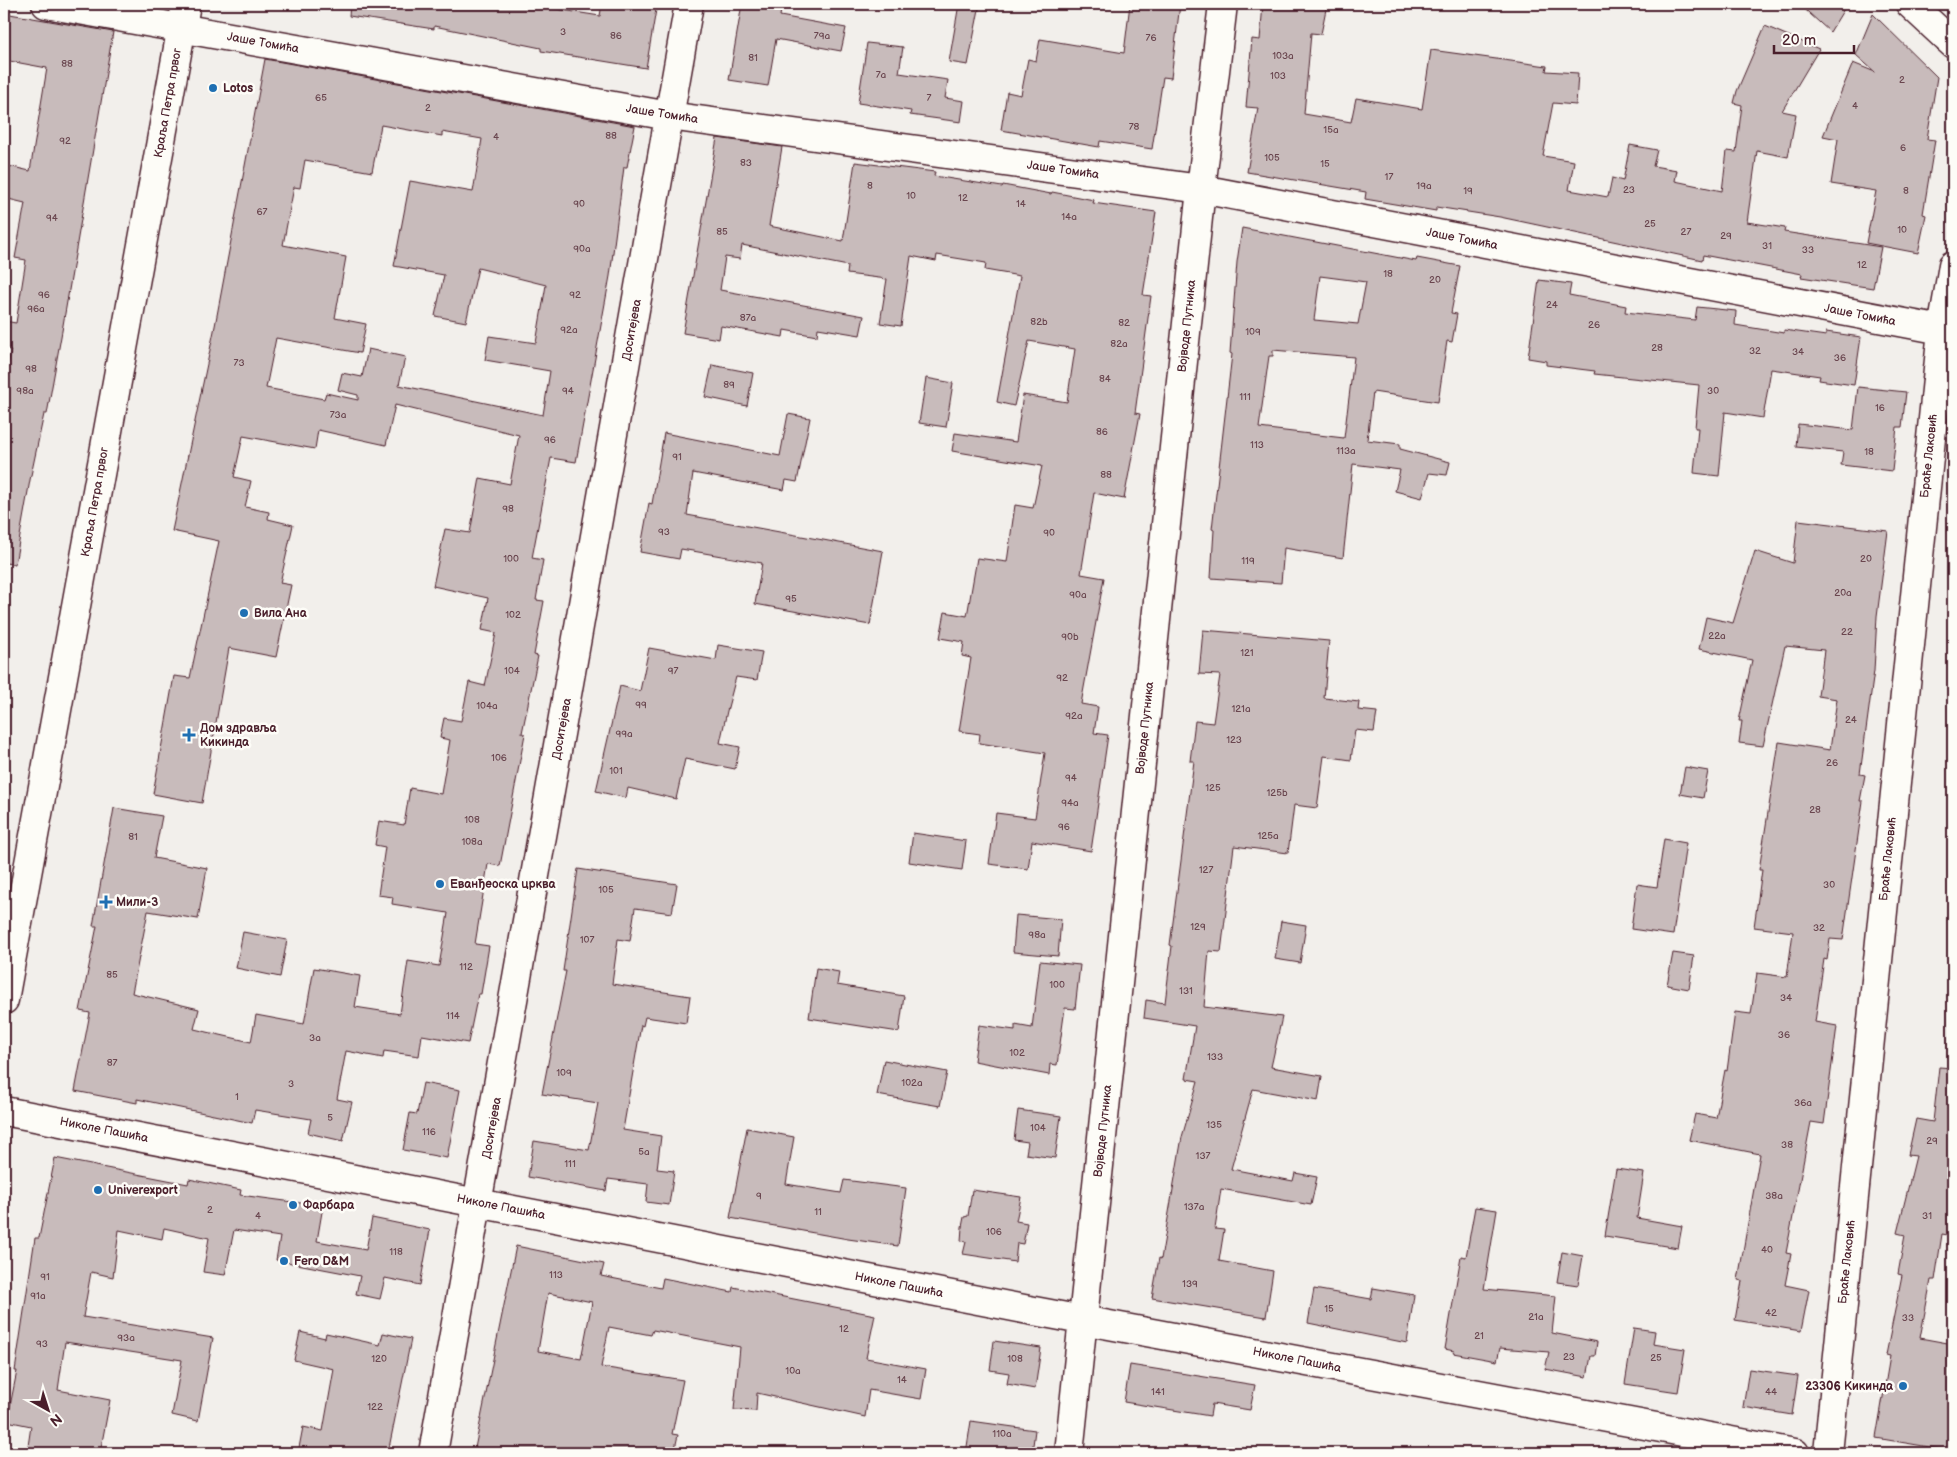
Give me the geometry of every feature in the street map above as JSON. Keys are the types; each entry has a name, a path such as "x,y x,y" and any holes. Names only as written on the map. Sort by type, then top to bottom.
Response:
{"street":[{"name":"Јаше Томића","path":"46,4 184,16 669,116 1201,189 1942,330"},
{"name":"Доситејева","path":"434,1453 689,4"},
{"name":"Војводе Путника","path":"1069,1453 1201,189 1223,4"},
{"path":"1910,4 1953,44"},
{"name":"Краља Петра првог","path":"4,1000 184,16"},
{"name":"Браће Лаковић","path":"1828,1453 1942,330 1953,265"},
{"name":"Николе Пашића","path":"4,1111 1083,1320 1795,1453"}],"building":[{"path":"350,4 524,4 600,16 602,4 657,4 646,68 541,51 541,48 434,26 434,29 349,16"},
{"path":"742,4 782,4 780,16 846,28 841,51 776,39 768,86 729,80"},
{"path":"959,4 980,4 968,65 949,62"},
{"path":"1130,4 1180,4 1171,78 1163,77 1152,149 1100,141 1099,147 1001,130 1007,92 1021,95 1028,59 1036,61 1040,39 1124,53"},
{"path":"1263,4 1327,4 1321,34 1311,33 1304,114 1351,122 1356,98 1422,109 1431,50 1547,66 1546,71 1578,73 1576,105 1553,103 1543,156 1574,161 1569,190 1608,197 1612,178 1623,181 1630,145 1657,150 1653,166 1677,170 1675,181 1722,191 1727,151 1736,152 1742,105 1734,103 1737,91 1765,26 1819,49 1782,111 1796,114 1788,157 1757,151 1747,222 1785,228 1784,232 1881,247 1873,288 1801,277 1802,274 1703,255 1702,260 1500,217 1436,207 1436,211 1365,199 1366,192 1247,172 1258,108 1246,107 1252,39 1260,40"},
{"path":"1799,4 1847,4 1830,32"},
{"path":"4,13 113,32 47,414 44,414 15,564 4,563 4,388 11,350 4,349 4,321 16,323 26,260 15,258 25,203 4,198 4,165 30,171 47,68 4,60"},
{"path":"1873,14 1937,77 1927,139 1935,140 1923,214 1926,215 1918,253 1866,243 1876,191 1831,184 1838,139 1823,136 1853,63 1875,72 1856,55"},
{"path":"867,43 903,47 899,73 948,80 945,98 964,101 961,122 910,115 911,111 858,103"},
{"path":"265,59 635,126 627,167 624,167 610,276 576,462 551,458 532,558 543,560 536,600 544,601 534,655 538,656 522,733 525,734 500,866 488,864 475,944 489,946 481,994 478,994 468,1043 422,1035 419,1056 384,1051 383,1058 346,1051 337,1099 352,1102 343,1141 308,1133 311,1119 255,1110 252,1123 137,1099 137,1103 75,1091 90,1013 80,1011 97,926 93,926 114,808 162,816 154,858 207,868 198,919 148,911 132,993 199,1009 194,1029 251,1042 256,1015 304,1024 314,968 360,976 355,1007 400,1014 408,961 439,966 448,913 392,904 393,897 378,895 385,847 375,845 379,821 404,825 410,788 441,794 450,740 440,738 444,718 461,721 469,682 485,686 496,633 482,630 488,598 433,586 445,529 470,533 480,478 510,484 519,435 395,405 386,445 318,430 315,449 243,436 234,477 251,481 245,507 269,512 268,519 293,525 280,583 291,585 276,657 229,648 202,803 153,794 174,676 190,678 219,541 172,531 215,326","holes":["381,125 442,136 442,132 482,139 473,192 410,181 394,266 444,275 435,316 466,322 478,268 546,285 536,343 489,336 485,360 550,371 543,415 399,385 405,357 368,349 362,377 342,373 338,390 358,395 358,400 326,393 324,399 266,388 276,338 360,353 366,324 335,318 346,257 283,245 294,187 300,188 305,160 372,172"]},
{"path":"717,138 782,147 769,226 843,241 855,162 935,172 934,176 1002,187 1003,185 1051,194 1052,192 1094,200 1093,203 1156,212 1143,295 1151,296 1135,413 1140,414 1124,499 1094,493 1081,574 1104,578 1081,704 1098,707 1094,733 1108,735 1091,851 1032,841 1028,869 989,864 996,813 1035,818 1045,753 979,743 980,734 959,731 971,658 962,656 964,642 940,638 945,612 967,616 977,558 1007,562 1015,505 1033,508 1042,466 952,451 955,433 1016,442 1023,395 1067,402 1075,349 1029,341 1014,406 997,402 1020,276 985,270 986,263 937,255 936,261 911,256 901,326 880,323 887,279 847,274 848,266 742,245 740,259 725,257 720,290 864,316 860,335 818,328 817,336 784,330 783,337 721,326 719,339 683,333"},
{"path":"1242,228 1416,261 1417,258 1460,266 1451,313 1457,314 1452,342 1447,341 1438,402 1373,392 1367,440 1400,444 1400,449 1450,462 1447,475 1429,473 1422,498 1395,491 1400,470 1353,464 1343,558 1284,548 1281,583 1211,578 1214,530 1212,529 1232,354 1230,353 1237,262","holes":["1320,276 1366,282 1358,324 1314,320","1273,350 1354,357 1344,438 1259,428 1269,356 1273,356"]},
{"path":"1539,280 1571,284 1569,295 1626,306 1625,312 1695,320 1697,307 1736,311 1735,325 1784,333 1784,330 1826,336 1826,332 1861,337 1854,385 1819,380 1820,376 1771,369 1763,418 1725,412 1719,476 1694,473 1698,428 1695,428 1699,385 1594,374 1595,371 1546,365 1546,361 1528,358"},
{"path":"712,365 753,373 747,406 705,397"},
{"path":"926,378 953,383 946,427 919,423"},
{"path":"1858,387 1906,392 1902,427 1897,427 1892,471 1841,465 1843,452 1796,447 1798,424 1853,430"},
{"path":"788,414 810,418 797,482 786,480 784,490 693,473 687,515 883,551 870,625 755,604 762,563 681,549 679,559 640,552 649,503 652,504 664,433 780,456"},
{"path":"1798,520 1888,531 1877,616 1874,671 1860,774 1865,775 1860,801 1863,801 1843,940 1830,939 1827,960 1824,959 1815,1022 1837,1026 1824,1124 1811,1122 1786,1253 1791,1254 1785,1285 1809,1290 1801,1331 1735,1320 1742,1281 1738,1280 1760,1154 1689,1140 1695,1114 1716,1118 1725,1070 1727,1071 1735,1012 1751,1014 1757,973 1787,977 1793,932 1754,927 1762,870 1759,870 1779,742 1830,750 1837,699 1818,696 1824,650 1785,646 1763,746 1739,743 1742,721 1739,721 1752,660 1699,649 1706,617 1733,623 1755,551 1793,563"},
{"path":"1203,630 1329,641 1324,698 1359,702 1358,710 1377,712 1374,732 1355,730 1351,760 1324,756 1317,808 1294,805 1288,853 1234,846 1221,952 1209,951 1204,1007 1282,1017 1271,1067 1322,1076 1318,1101 1253,1089 1231,1169 1293,1181 1295,1173 1317,1177 1311,1205 1221,1189 1215,1229 1224,1230 1219,1261 1273,1271 1266,1317 1152,1298 1159,1258 1161,1259 1182,1137 1198,1081 1186,1079 1195,1026 1144,1018 1146,1000 1165,1003 1172,946 1170,945 1194,761 1190,761 1195,721 1213,723 1220,675 1199,674"},
{"path":"718,645 762,652 757,680 736,677 727,711 720,743 740,747 735,769 685,759 676,799 628,788 626,798 596,791 620,686 640,691 649,648 716,660"},
{"path":"1685,767 1708,771 1703,798 1680,794"},
{"path":"913,833 966,841 962,870 909,862"},
{"path":"1664,839 1686,843 1673,935 1631,929 1637,884 1657,887"},
{"path":"578,869 677,884 672,913 635,908 630,941 618,939 612,984 690,996 686,1023 645,1017 643,1026 641,1025 623,1130 661,1136 657,1169 674,1171 669,1205 646,1202 648,1184 608,1179 606,1191 528,1177 534,1141 589,1150 598,1103 542,1094 566,971 563,971"},
{"path":"1016,915 1061,919 1058,956 1013,952"},
{"path":"1281,921 1306,925 1300,963 1275,959"},
{"path":"243,932 287,940 280,977 236,968"},
{"path":"1673,953 1694,956 1689,989 1667,985"},
{"path":"1040,961 1080,965 1075,1009 1065,1008 1057,1065 1050,1064 1049,1075 974,1061 979,1025 1015,1030 1015,1025 1032,1028"},
{"path":"816,968 839,972 837,985 904,996 899,1032 809,1018"},
{"path":"884,1060 947,1072 940,1106 877,1095"},
{"path":"1939,1067 1953,1068 1953,1236 1942,1234 1935,1280 1931,1280 1920,1338 1953,1344 1953,1451 1876,1438 1890,1356 1886,1355 1902,1275 1898,1274 1905,1235 1897,1233 1916,1156 1908,1155 1916,1119 1933,1122"},
{"path":"423,1083 460,1090 447,1158 403,1150 410,1113 417,1114"},
{"path":"1018,1110 1061,1116 1055,1158 1026,1154 1028,1142 1014,1140"},
{"path":"747,1128 794,1137 786,1184 841,1193 844,1180 906,1188 898,1246 730,1218"},
{"path":"55,1158 188,1184 189,1179 241,1190 240,1195 323,1206 317,1241 366,1250 372,1218 430,1230 420,1285 385,1278 380,1299 356,1294 360,1276 276,1260 280,1237 234,1230 225,1275 203,1272 209,1238 164,1228 162,1239 119,1230 113,1277 91,1272 83,1317 213,1338 198,1421 172,1415 182,1360 65,1342 58,1390 110,1400 100,1453 27,1453 31,1426 7,1421 17,1371 15,1371 35,1238 39,1238"},
{"path":"1616,1169 1644,1173 1637,1218 1682,1226 1678,1248 1605,1236"},
{"path":"972,1190 1021,1197 1016,1221 1027,1223 1023,1244 1017,1243 1015,1262 963,1254 966,1242 961,1241 962,1227 964,1217 968,1216"},
{"path":"1475,1207 1497,1210 1484,1289 1556,1296 1552,1333 1597,1342 1595,1356 1591,1356 1587,1377 1545,1369 1549,1352 1500,1348 1497,1361 1453,1353 1454,1351 1445,1349 1461,1256 1466,1257"},
{"path":"516,1246 604,1264 601,1276 661,1288 663,1278 732,1292 733,1287 875,1315 866,1358 926,1369 921,1399 869,1390 865,1417 757,1393 756,1411 734,1410 740,1347 653,1330 651,1335 609,1327 601,1367 683,1380 672,1434 678,1435 674,1453 474,1453","holes":["548,1293 592,1302 581,1359 538,1351"]},
{"path":"1562,1252 1583,1256 1578,1285 1557,1282"},
{"path":"1373,1288 1414,1295 1407,1343 1308,1323 1314,1289 1371,1299"},
{"path":"1634,1328 1655,1331 1653,1344 1685,1349 1678,1392 1625,1384"},
{"path":"300,1332 325,1338 326,1333 380,1345 383,1333 411,1339 388,1453 298,1453 303,1427 323,1431 334,1369 294,1360"},
{"path":"994,1341 1041,1348 1035,1389 1007,1384 1009,1373 990,1370"},
{"path":"1130,1365 1255,1385 1250,1410 1212,1404 1210,1416 1124,1402"},
{"path":"1749,1369 1798,1376 1792,1415 1743,1407"},
{"path":"971,1421 1035,1430 1032,1453 966,1453"}],"place":[{"name":"Lotos","path":"213,88"},
{"name":"Вила Ана","path":"244,613"},
{"name":"Дом здравља Кикинда","path":"189,735"},
{"name":"Еванђеоска црква","path":"440,884"},
{"name":"Мили-3","path":"106,902"},
{"name":"Univerexport","path":"98,1190"},
{"name":"Фарбара","path":"293,1205"},
{"name":"Fero D&M","path":"284,1261"},
{"name":"23306 Кикинда","path":"1903,1386"}]}
